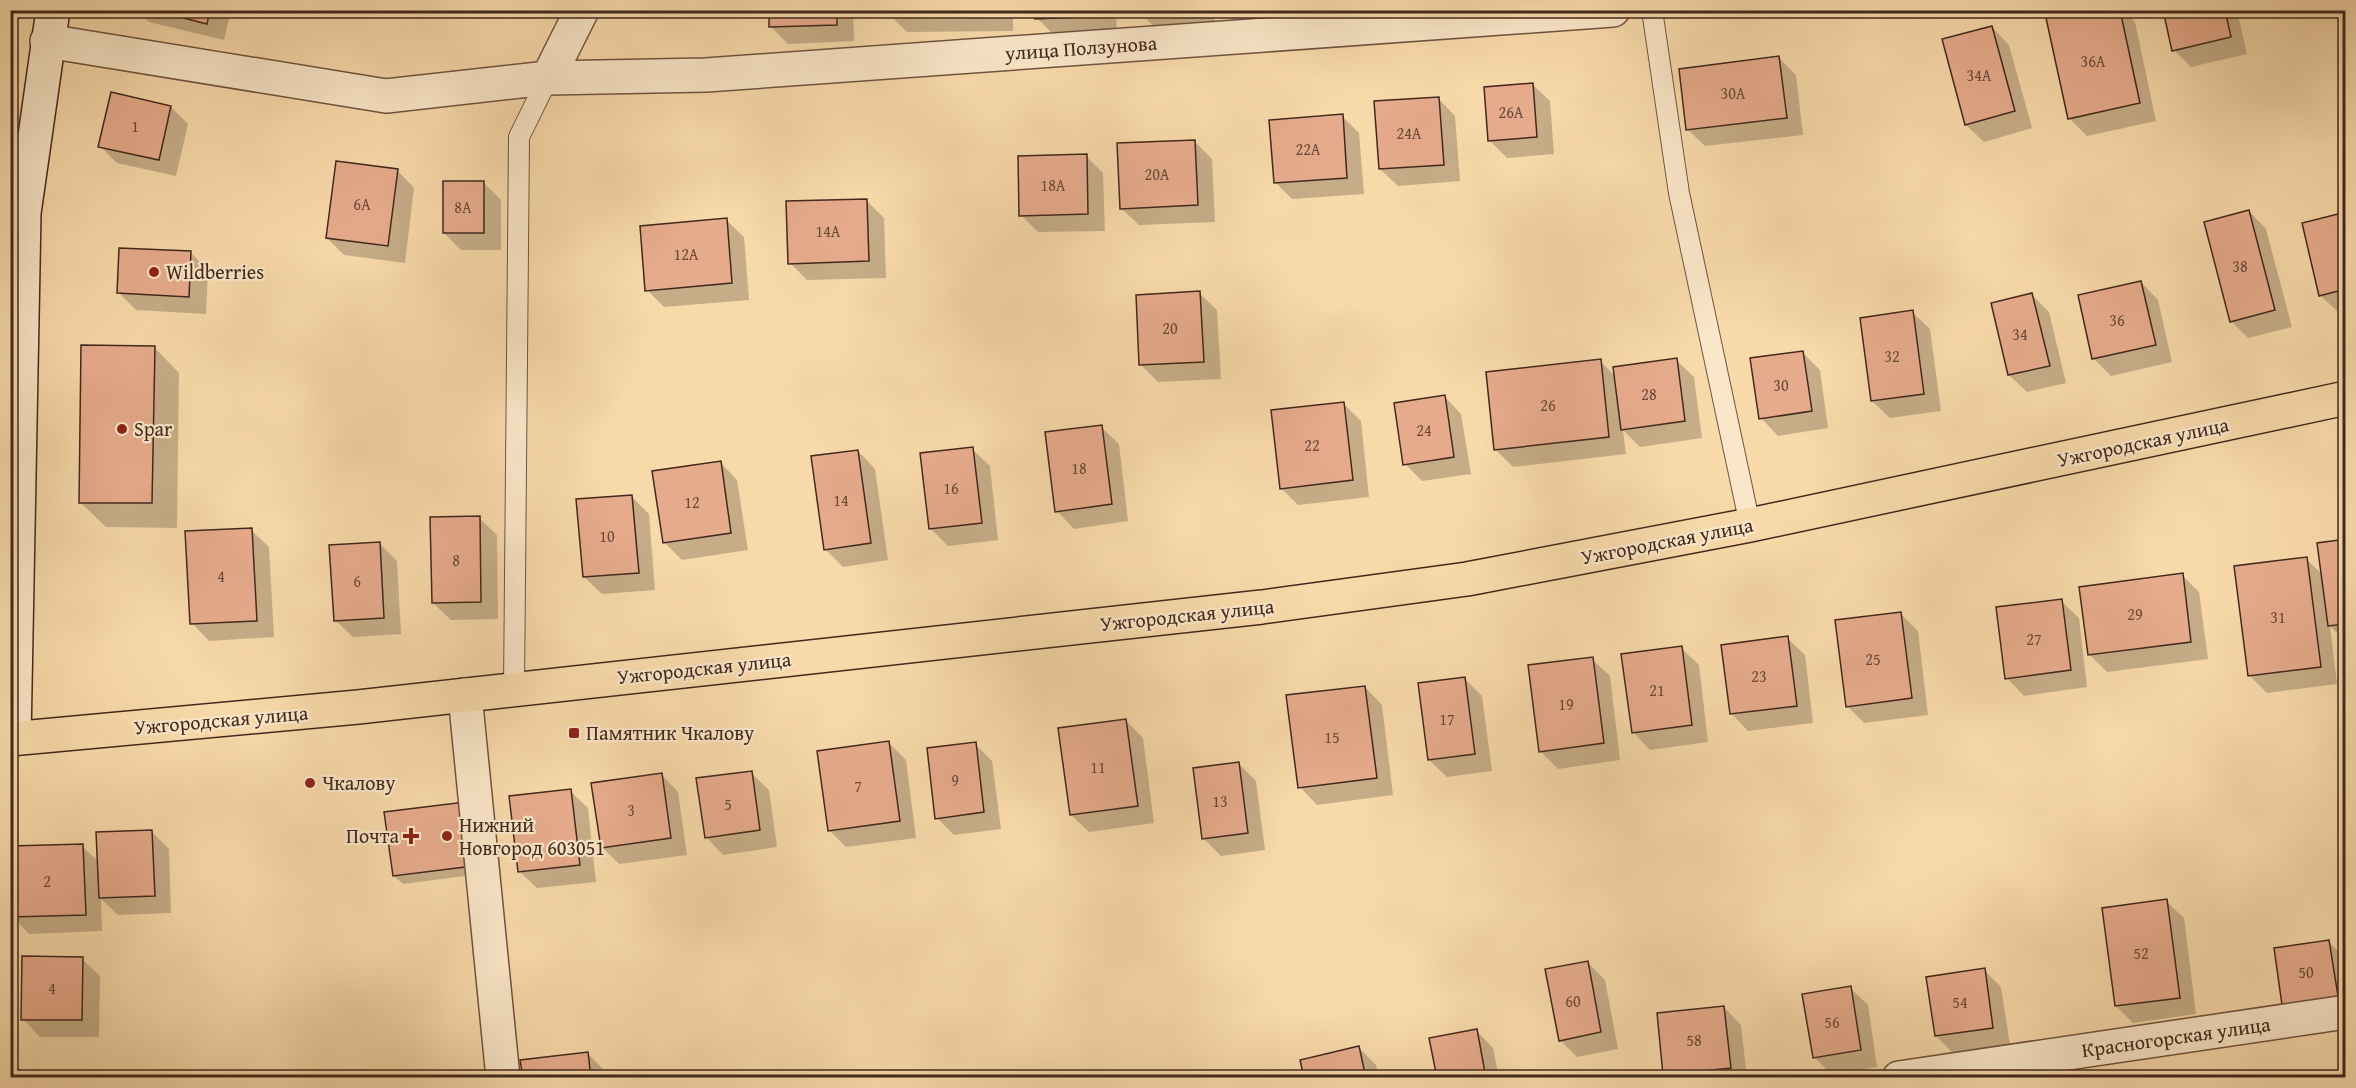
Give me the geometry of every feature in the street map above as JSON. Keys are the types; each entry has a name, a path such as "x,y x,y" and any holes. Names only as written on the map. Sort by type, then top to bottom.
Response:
{"main road":[{"name":"Ужгородская улица","path":"12,739 358,707 1262,607 1467,579 1750,525 2346,398"}],"street":[{"path":"548,78 582,10"},
{"name":"улица Ползунова","path":"50,26 386,96 548,78 706,75 1613,10"},
{"path":"12,739 24,213 50,26"},
{"path":"465,694 503,1077"},
{"name":"Красногорская улица","path":"1899,1077 2346,1012"}],"lane":[{"path":"1652,10 1679,193 1750,525"},
{"path":"514,689 519,137 548,78"}],"building":[{"path":"152,10 210,10 207,24"},
{"path":"769,10 837,10 837,25 769,27"},
{"path":"888,10 996,10 996,14 889,15"},
{"path":"1035,10 1100,10 1100,16 1035,19"},
{"path":"2082,10 2120,10 2140,103 2068,119 2046,18"},
{"path":"2163,10 2225,10 2231,37 2172,51"},
{"path":"1992,26 2015,111 1965,125 1942,39"},
{"path":"1779,56 1787,118 1686,130 1679,69"},
{"path":"1533,83 1537,137 1488,141 1484,87"},
{"path":"111,92 171,106 159,160 98,147"},
{"path":"1439,97 1444,165 1379,169 1374,101"},
{"path":"1343,114 1347,178 1274,183 1269,120"},
{"path":"1195,140 1198,205 1120,209 1117,143"},
{"path":"1087,154 1088,214 1019,216 1018,156"},
{"path":"336,161 398,169 388,246 326,238"},
{"path":"443,181 484,181 484,233 443,233"},
{"path":"867,199 869,261 788,264 786,201"},
{"path":"2249,210 2275,310 2230,322 2204,222"},
{"path":"2346,212 2346,289 2319,296 2302,223"},
{"path":"727,218 732,283 645,291 640,226"},
{"name":"Wildberries","path":"119,248 191,251 189,297 117,293"},
{"path":"2141,281 2156,345 2092,359 2078,295"},
{"path":"1200,291 1204,362 1139,365 1136,295"},
{"path":"2032,293 2050,366 2008,375 1991,303"},
{"path":"1913,310 1924,394 1871,401 1860,318"},
{"path":"81,345 155,346 152,503 79,503"},
{"path":"1803,351 1812,411 1759,419 1750,358"},
{"path":"1677,358 1685,421 1621,430 1613,367"},
{"path":"1601,359 1609,437 1494,450 1486,372"},
{"path":"1445,395 1454,457 1403,465 1394,403"},
{"path":"1344,402 1353,480 1280,489 1271,410"},
{"path":"1102,425 1112,504 1055,512 1045,432"},
{"path":"973,447 982,523 929,529 920,453"},
{"path":"858,450 871,543 824,550 811,456"},
{"path":"721,461 731,533 663,543 652,471"},
{"path":"632,495 639,573 583,577 576,499"},
{"path":"480,516 481,602 432,603 430,517"},
{"path":"252,528 257,621 190,624 185,531"},
{"path":"2346,539 2346,624 2328,626 2317,543"},
{"path":"380,542 384,618 334,621 329,545"},
{"path":"2307,557 2321,667 2248,676 2234,566"},
{"path":"2183,573 2191,642 2088,655 2079,587"},
{"path":"2062,599 2071,670 2005,679 1996,607"},
{"path":"1901,612 1912,698 1846,707 1835,620"},
{"path":"1788,636 1797,706 1730,714 1721,645"},
{"path":"1682,646 1692,725 1632,733 1621,654"},
{"path":"1593,657 1604,743 1539,752 1528,665"},
{"path":"1465,677 1475,754 1428,760 1418,683"},
{"path":"1365,686 1377,778 1298,788 1286,695"},
{"path":"1126,719 1138,806 1070,815 1058,728"},
{"path":"889,741 900,821 828,831 817,751"},
{"path":"976,742 984,812 935,819 927,748"},
{"path":"1239,762 1248,833 1202,839 1193,768"},
{"path":"752,771 760,830 705,838 696,778"},
{"path":"662,773 671,838 601,848 591,783"},
{"path":"571,789 580,865 518,872 509,796"},
{"path":"465,802 473,866 393,876 384,812"},
{"path":"152,830 155,896 99,898 96,832"},
{"path":"83,844 86,915 11,917 10,846"},
{"path":"2167,899 2180,998 2115,1006 2102,908"},
{"path":"2329,940 2338,996 2282,1005 2274,948"},
{"path":"22,956 83,957 82,1020 21,1020"},
{"path":"1588,961 1601,1032 1559,1041 1545,969"},
{"path":"1985,968 1993,1028 1935,1036 1926,977"},
{"path":"1851,986 1861,1050 1813,1058 1802,994"},
{"path":"1724,1006 1731,1068 1663,1075 1657,1013"},
{"path":"1477,1029 1486,1078 1437,1078 1429,1038"},
{"path":"1359,1046 1366,1078 1304,1078 1300,1060"},
{"path":"588,1052 591,1078 523,1078 520,1060"},
{"path":"2284,1071 2285,1078 2239,1078"},
{"path":"1252,1073 1253,1078 1207,1078"}],"place":[{"name":"Wildberries","path":"154,272"},
{"name":"Spar","path":"122,429"},
{"name":"Памятник Чкалову","path":"574,733"},
{"name":"Чкалову","path":"310,783"},
{"name":"Почта","path":"411,836"},
{"name":"Нижний Новгород 603051","path":"447,836"}]}
